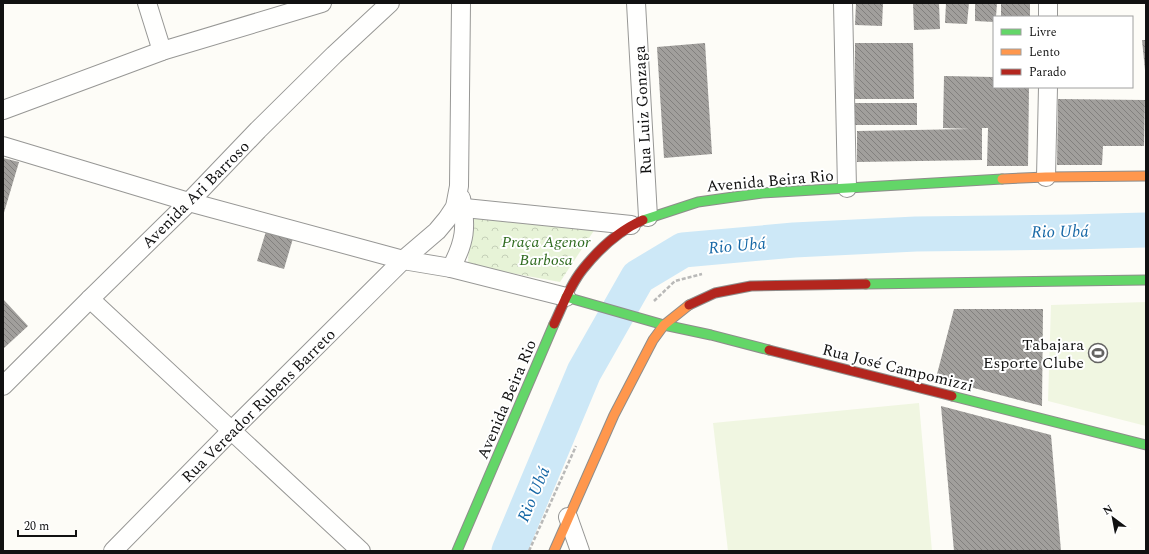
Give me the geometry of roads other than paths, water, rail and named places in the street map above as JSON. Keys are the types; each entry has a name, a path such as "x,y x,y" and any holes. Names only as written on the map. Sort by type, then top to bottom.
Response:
{"main road":[{"name":"Avenida Beira Rio","path":"457,551 566,297 583,269 607,244 631,225 648,217 698,202 762,193 1046,177 1146,176"},
{"path":"554,551 614,415 653,340 664,325 690,304 715,293 751,286 1146,280"},
{"name":"Rua José Campomizzi","path":"566,297 664,325 726,339 1146,445"}],"street":[{"path":"147,3 162,51"},
{"path":"3,110 162,51 322,3"},
{"name":"Avenida Ari Barroso","path":"3,386 189,202 258,130 334,55 390,3"},
{"path":"451,268 459,254 463,239 464,224 459,208 461,3"},
{"name":"Rua Luiz Gonzaga","path":"636,3 648,217"},
{"path":"843,3 847,188"},
{"path":"1048,3 1048,16"},
{"path":"1046,177 1048,88"},
{"path":"3,146 189,202 403,260 451,268 566,297"},
{"path":"459,208 631,225"},
{"name":"Rua Vereador Rubens Barreto","path":"113,551 403,260 437,231 459,208"},
{"path":"90,299 361,551"},
{"path":"568,517 580,551"}],"waterway":[{"name":"Rio Ubá","path":"509,551 584,372 638,277 683,250 794,240 916,234 1146,230"}],"place":[{"name":"Tabajara Esporte Clube","path":"1098,353"}],"park label":[{"name":"Praça Agenor Barbosa","path":"546,250"}]}
